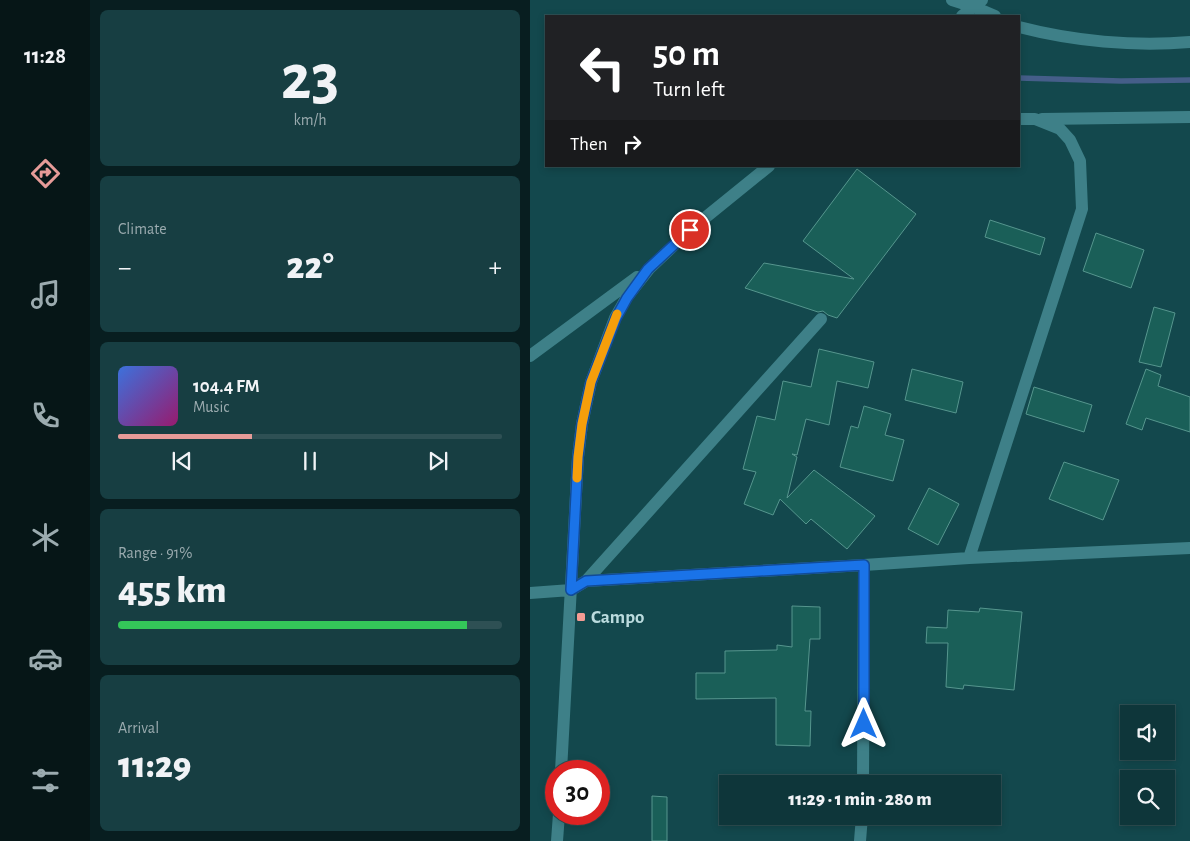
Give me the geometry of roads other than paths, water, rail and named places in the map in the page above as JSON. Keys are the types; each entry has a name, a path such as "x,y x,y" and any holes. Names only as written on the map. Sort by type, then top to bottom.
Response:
{"street":[{"path":"952,0 978,3 994,15"},
{"path":"963,15 978,3"},
{"path":"1020,27 1061,36 1102,41 1160,45 1190,42"},
{"path":"1020,120 1190,117"},
{"path":"969,558 1082,209 1080,161 1070,140 1060,129 1035,119"},
{"path":"530,356 651,266 690,230 768,167"},
{"path":"562,760 578,457 582,424 591,382 616,318 627,298 651,266"},
{"path":"530,593 571,590 586,581 821,319"},
{"path":"586,581 969,558 1190,548"},
{"path":"863,775 864,565"},
{"path":"557,841 558,825"},
{"path":"860,841 861,825"}],"waterway":[{"path":"1020,78 1121,81 1190,80"}],"place":[{"name":"Campo","path":"581,617"}]}
